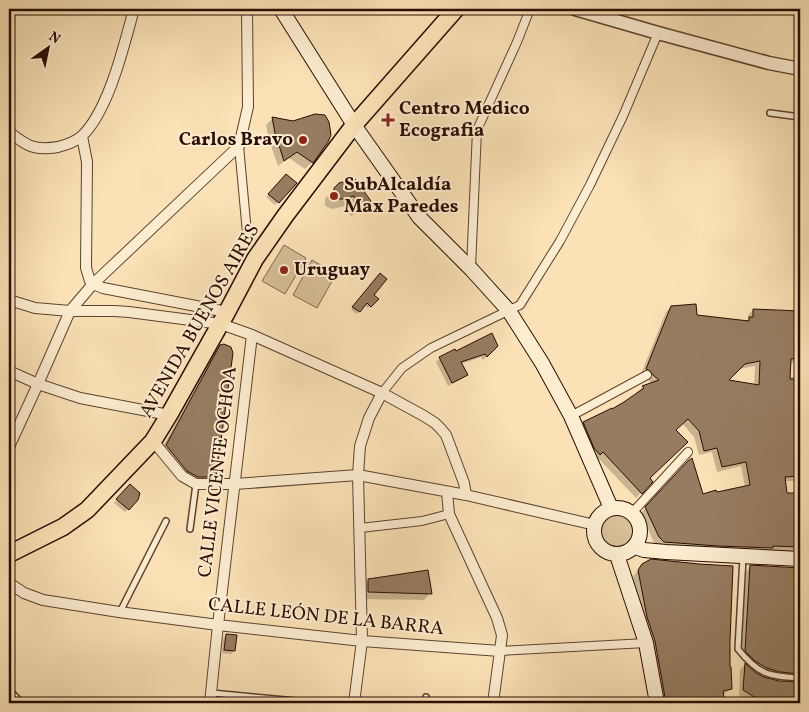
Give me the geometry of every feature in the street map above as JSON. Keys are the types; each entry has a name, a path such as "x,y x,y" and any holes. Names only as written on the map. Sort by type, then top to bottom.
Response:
{"main road":[{"path":"281,9 354,125 419,217 471,269 509,311 542,363 571,416 612,508"},
{"name":"AVENIDA BUENOS AIRES","path":"9,554 63,527 86,510 152,441 169,415 224,318 255,259 285,216 354,125 456,9"},
{"path":"612,508 626,509 632,513 638,520 641,529 640,539 635,547 630,551 617,555 605,551 596,542 594,537 598,517 612,508"},
{"path":"635,547 660,552 800,559"},
{"path":"617,555 646,643 657,703"}],"street":[{"path":"9,132 27,145 45,149 69,144 82,136 100,109 113,78 134,9"},
{"path":"247,9 248,107 239,146 247,233"},
{"path":"471,269 478,130 530,9"},
{"path":"575,9 768,63 800,70"},
{"path":"354,703 362,640 358,474 360,446 368,418 382,393 402,368 432,348 520,305 560,241 586,193 623,116 658,33"},
{"path":"82,136 87,162 86,268 90,281 93,284 224,318 252,335 382,393 424,416 435,423 446,435 464,483 466,495"},
{"path":"9,447 70,311 93,284 239,146"},
{"path":"9,300 35,308 70,311 114,311 224,318"},
{"name":"CALLE VICENTE OCHOA","path":"211,698 252,335"},
{"path":"9,370 38,384 80,398 169,415"},
{"path":"571,416 647,375"},
{"path":"152,441 182,476 196,484 235,484 358,474 466,495 595,525"},
{"path":"632,513 688,452"},
{"path":"448,492 449,514 497,618 502,635 493,703"},
{"path":"360,528 422,521 449,514"},
{"name":"CALLE LEÓN DE LA BARRA","path":"9,583 24,593 43,600 218,625 362,640 500,651 646,643"},
{"path":"9,695 17,703"}],"lane":[{"path":"770,113 800,117"},
{"path":"190,529 196,484"},
{"path":"119,612 166,521"},
{"path":"743,557 738,649 746,660 760,671 773,676 800,678"},
{"path":"425,703 426,697"},
{"path":"211,698 317,703"}],"shaded area":[{"name":"Uruguay","path":"284,245 306,258 285,294 262,281"},
{"path":"312,260 336,274 317,308 293,295"},
{"path":"618,513 630,519 636,531 630,543 618,549 606,543 600,531 606,519"}],"building":[{"name":"Carlos Bravo","path":"315,114 325,115 329,122 331,135 328,142 313,163 297,152 284,161 272,117 293,121"},
{"path":"286,174 297,183 279,203 268,194"},
{"path":"355,179 371,201 361,207 354,196 340,199 337,198 334,192 334,188 339,183 349,183"},
{"path":"380,273 387,279 374,295 379,299 371,307 367,303 360,312 352,307"},
{"path":"696,304 697,315 749,321 749,317 753,317 753,309 800,311 800,358 791,359 790,379 800,379 800,476 785,477 787,493 797,493 797,497 800,497 800,547 718,546 664,542 659,537 645,507 692,458 703,494 750,485 746,462 722,467 717,448 704,451 699,431 688,419 676,430 688,442 650,478 653,482 642,494 603,452 600,455 594,448 583,422 624,402 644,388 642,386 659,380 646,369 671,306","holes":["760,361 759,385 729,380 745,364"]},
{"path":"492,333 498,346 487,357 485,354 461,362 468,375 452,383 439,357 455,349 456,351"},
{"path":"224,344 231,347 233,353 216,477 198,477 187,471 166,445 220,345"},
{"path":"130,484 140,493 138,500 129,510 116,499"},
{"path":"651,559 733,566 730,640 732,689 723,691 725,703 666,703 655,641 647,617 638,570 642,564"},
{"path":"750,565 800,568 800,674 780,672 767,668 755,661 745,651"},
{"path":"428,570 432,594 368,592 368,579"},
{"path":"226,634 237,635 235,651 224,650"},
{"path":"745,663 756,673 764,677 779,681 800,682 800,703 764,703 743,690"}],"place":[{"name":"Centro Medico Ecografia","path":"388,120"},
{"name":"Carlos Bravo","path":"303,140"},
{"name":"SubAlcaldía Max Paredes","path":"334,196"},
{"name":"Uruguay","path":"284,270"}]}
